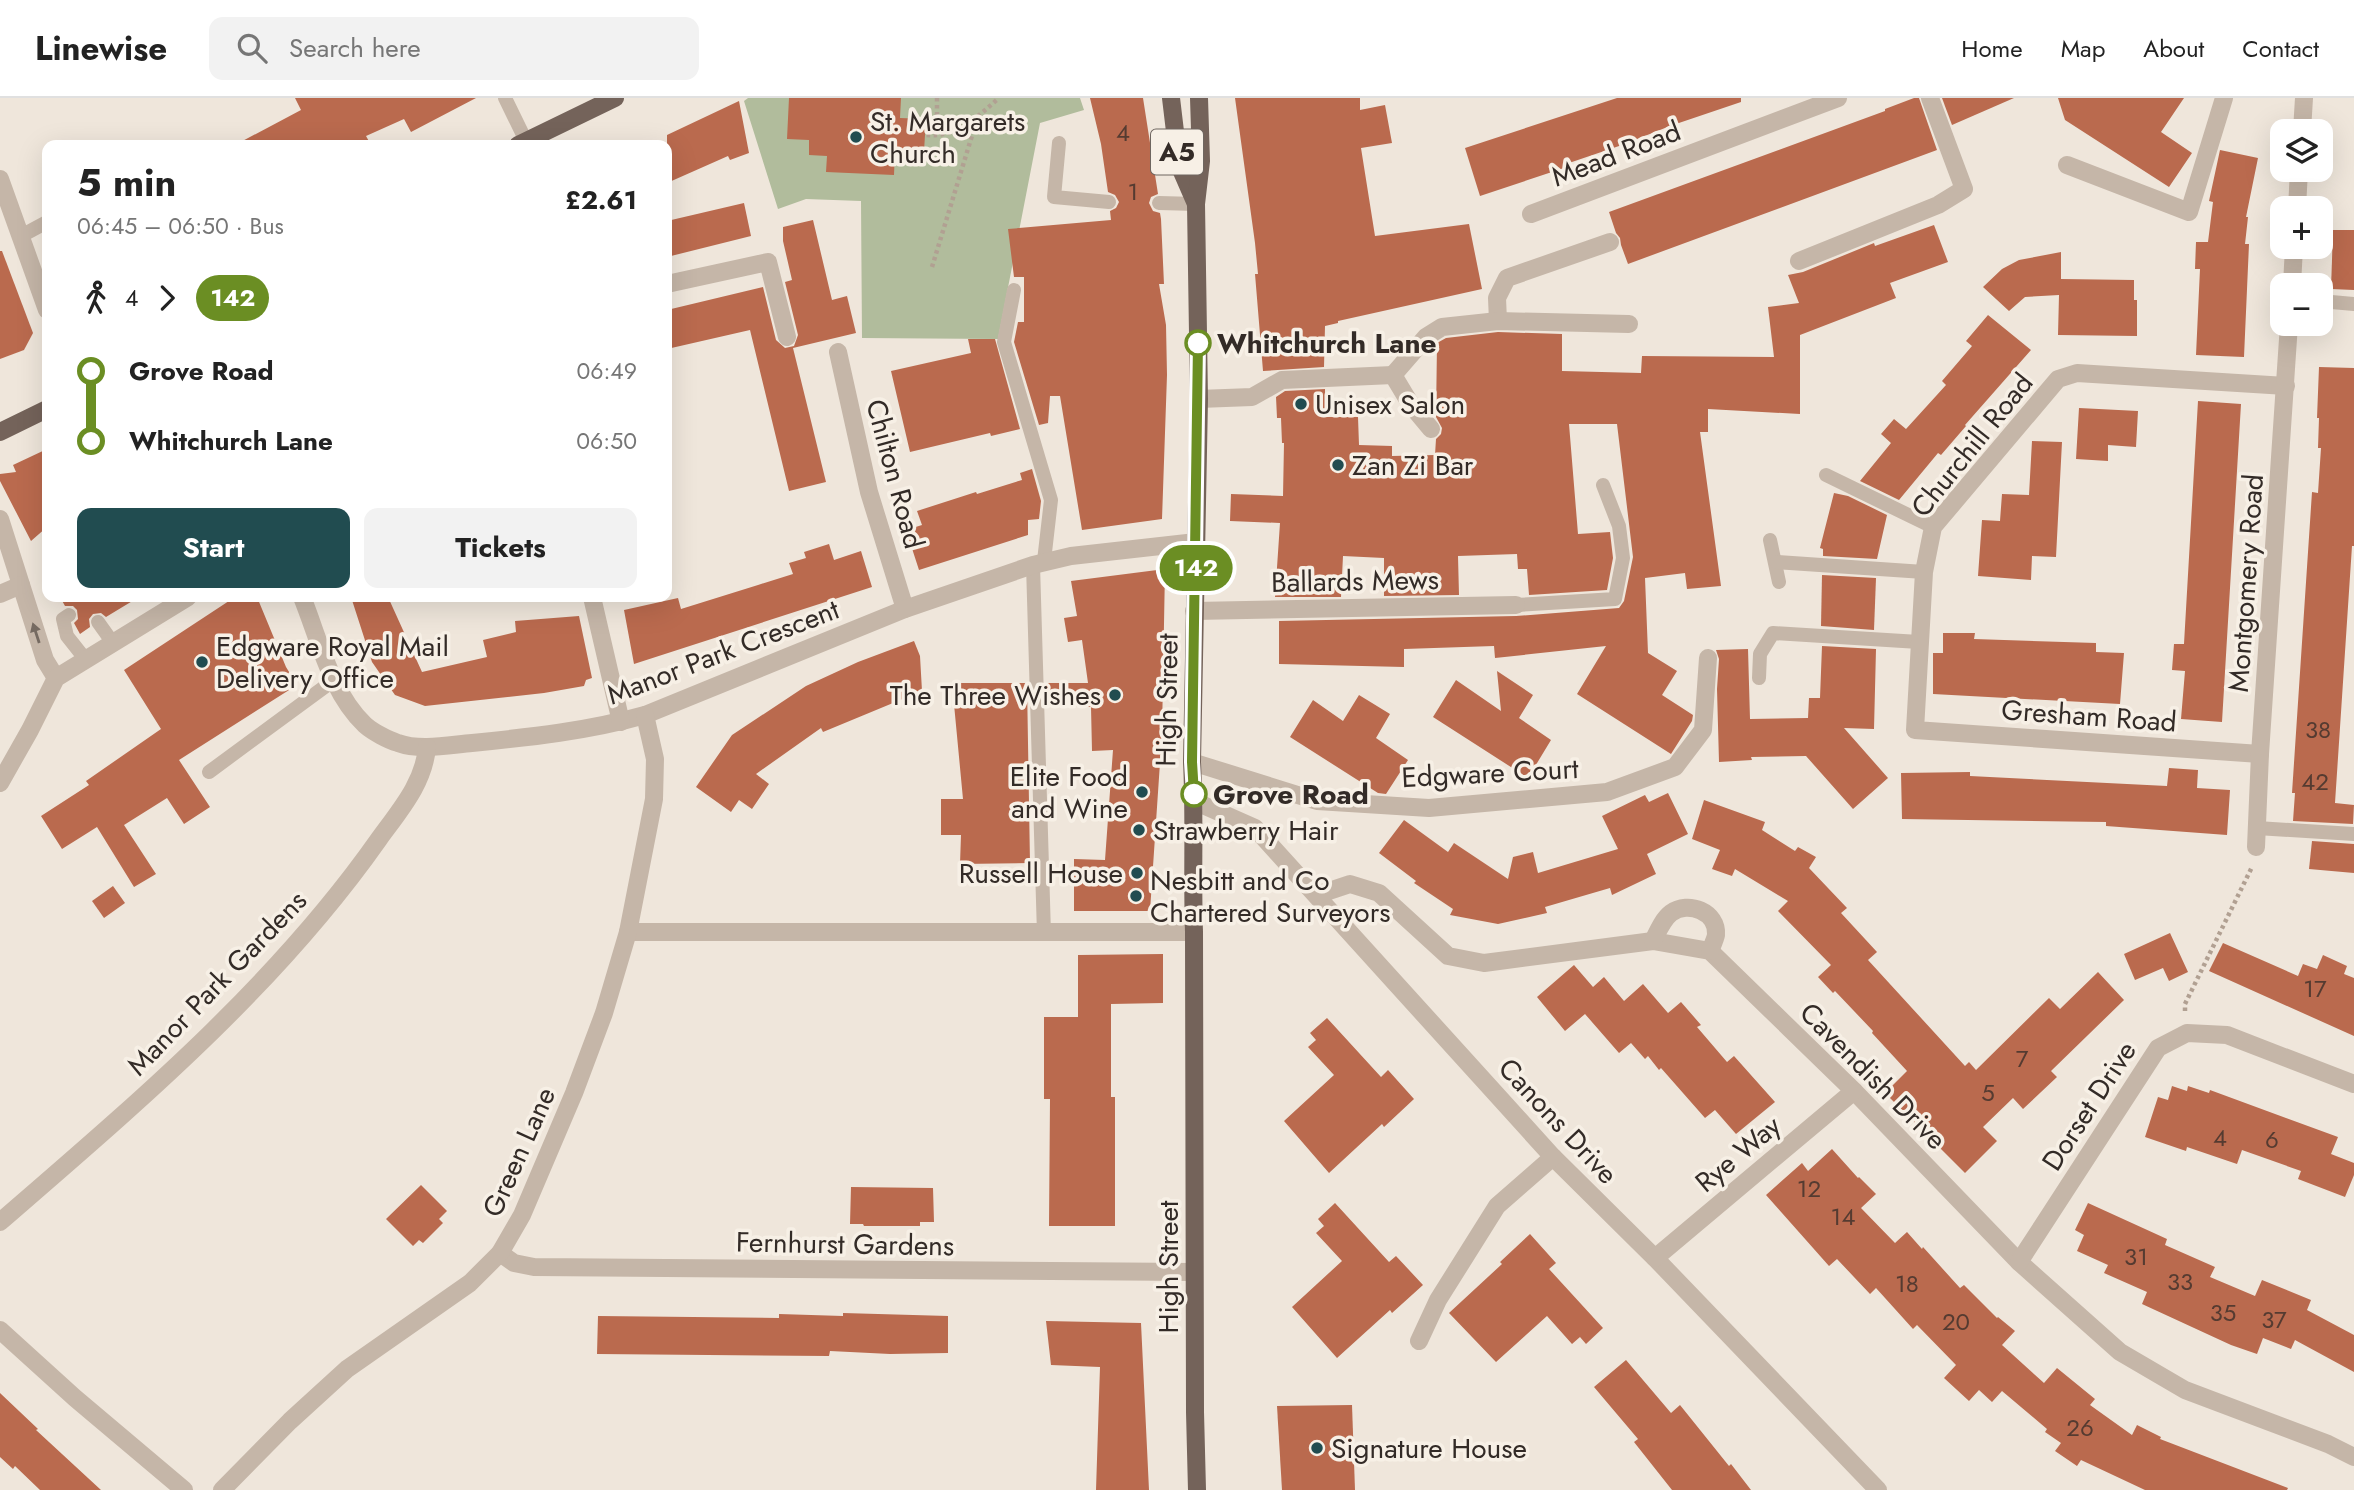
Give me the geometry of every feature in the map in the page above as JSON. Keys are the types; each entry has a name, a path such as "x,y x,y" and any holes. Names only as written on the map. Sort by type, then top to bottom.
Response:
{"main road":[{"path":"528,140 615,98"},
{"name":"High Street","path":"1171,98 1179,165 1196,204"},
{"name":"High Street","path":"1198,1490 1194,1272 1192,762 1199,399 1196,204 1201,161 1199,98"},
{"path":"0,432 42,412"}],"street":[{"name":"Mead Road","path":"1531,214 1838,98"},
{"path":"1799,261 1938,205 1964,189 1930,98"},
{"path":"2067,164 2189,212 2224,98"},
{"path":"2303,119 2304,98"},
{"path":"0,179 42,296"},
{"path":"1498,321 1497,298 1507,278 1610,242"},
{"path":"672,283 768,262 787,337"},
{"path":"1199,399 1252,397 1282,380 1394,375 1426,337 1442,327 1498,321 1629,324"},
{"name":"Montgomery Road","path":"2256,847 2288,336"},
{"name":"Chilton Road","path":"838,352 869,492 905,609"},
{"name":"Churchill Road","path":"1915,730 1924,572 1933,527 2058,379 2077,373 2286,386"},
{"path":"1394,375 1411,405 1431,429"},
{"path":"0,519 45,660 56,678"},
{"name":"Manor Park Crescent","path":"304,602 334,681 350,708 367,727 398,744 427,747 551,735 621,722 645,715 905,609 1038,563 1071,556 1196,542"},
{"path":"0,594 21,585"},
{"path":"0,783 56,678 180,602"},
{"path":"593,602 621,722"},
{"name":"Ballards Mews","path":"1194,611 1516,605"},
{"name":"Edgware Court","path":"1192,762 1317,802 1429,808 1607,792 1675,767 1703,730 1708,658"},
{"name":"Green Lane","path":"222,1490 290,1421 347,1369 470,1283 500,1253 522,1215 575,1093 604,1013 628,932 654,799 655,759 645,715"},
{"name":"Gresham Road","path":"1915,730 2260,754"},
{"name":"Manor Park Gardens","path":"0,1222 136,1104 219,1025 298,944 355,873 411,793 426,766 427,747"},
{"name":"Canons Drive","path":"1194,801 1255,828 1553,1157 1655,1258 1878,1490"},
{"path":"1317,895 1350,884 1379,893 1448,956 1484,963 1653,941 1710,951 1716,936 1715,925 1709,915 1699,910 1686,907 1674,910 1653,941"},
{"path":"628,932 1194,932"},
{"name":"Cavendish Drive","path":"1710,951 1854,1091 2019,1262 2120,1352 2185,1390 2328,1444 2354,1457"},
{"path":"2187,1033 2227,1035 2354,1084"},
{"name":"Dorset Drive","path":"2019,1262 2158,1048 2187,1033"},
{"name":"Rye Way","path":"1655,1258 1854,1091"},
{"path":"1419,1341 1438,1300 1497,1206 1553,1157"},
{"name":"Fernhurst Gardens","path":"500,1253 514,1263 534,1267 1194,1272"},
{"path":"0,1330 184,1490"}],"lane":[{"path":"506,98 521,140"},
{"path":"1059,143 1054,197 1109,202"},
{"path":"1159,203 1196,204"},
{"path":"21,236 42,225"},
{"path":"1014,290 1004,342 1051,500 1038,563 1044,934"},
{"path":"2333,302 2354,304"},
{"path":"1826,475 1933,527"},
{"path":"1516,605 1615,599 1623,558 1619,526 1603,485"},
{"path":"1770,540 1779,582"},
{"path":"1776,562 1924,572"},
{"path":"69,615 63,619 67,636 86,660"},
{"path":"98,622 113,643"},
{"path":"1759,678 1760,654 1773,633 1919,642"},
{"path":"209,772 334,681"},
{"path":"2257,828 2354,834"}],"path":[{"path":"937,98 937,116 925,135 937,136 965,127 999,98"},
{"path":"932,267 978,116"},
{"path":"2187,1033 2185,1004 2253,864 2256,847"}],"green space":[{"path":"748,98 1080,98 1084,110 1040,123 998,339 862,338 861,201 806,199 778,209 744,101"}],"building":[{"path":"295,98 476,98 411,132 404,119 366,136 368,140 244,140 301,110"},
{"name":"St. Margarets Church","path":"789,98 901,98 900,118 926,119 924,151 895,149 894,175 826,172 827,156 809,155 809,140 787,139"},
{"path":"1090,98 1143,98 1158,194 1151,197 1149,203 1153,211 1160,213 1161,219 1164,284 1159,284 1166,325 1167,375 1162,519 1082,530 1060,396 1050,396 1048,423 1039,425 1014,342 1018,322 1024,322 1024,277 1014,277 1008,229 1111,220 1110,211 1116,208 1119,202 1115,195 1108,192 1101,144"},
{"path":"1235,98 1360,98 1360,110 1385,105 1392,143 1361,148 1375,236 1469,224 1482,289 1338,321 1325,326 1324,367 1263,371 1255,243"},
{"path":"1617,98 1741,98 1741,102 1569,163 1570,166 1480,196 1465,148"},
{"path":"1919,98 1937,150 1628,264 1609,212"},
{"path":"1942,98 2014,98 1952,125"},
{"path":"2058,98 2184,98 2161,132 2192,153 2169,187 2065,120"},
{"path":"739,101 749,153 730,160 728,156 672,181 672,140 667,140 667,135"},
{"path":"2220,150 2258,158 2246,217 2245,244 2249,244 2244,357 2196,355 2200,269 2195,269 2196,242 2208,242 2213,202 2209,201"},
{"path":"744,203 751,236 672,256 672,220"},
{"path":"813,220 832,300 847,296 856,333 793,348 826,482 789,491 750,330 672,348 672,309 763,287 776,340 785,348 794,346 798,335 785,282 792,280 783,241 783,227"},
{"path":"1934,225 1948,262 1890,283 1896,298 1800,335 1800,414 1708,409 1708,432 1700,432 1721,586 1687,589 1685,573 1645,578 1648,653 1677,671 1662,695 1693,715 1671,754 1577,694 1606,646 1495,658 1494,646 1404,649 1404,667 1279,664 1279,621 1516,616 1619,608 1624,601 1633,557 1617,424 1569,424 1578,534 1610,532 1613,558 1607,590 1529,595 1527,569 1518,569 1517,554 1458,556 1459,595 1384,596 1384,558 1343,556 1341,597 1275,597 1280,523 1230,521 1231,494 1283,496 1284,443 1281,418 1277,418 1276,397 1285,391 1325,389 1325,417 1358,417 1359,445 1392,446 1392,456 1435,455 1436,439 1442,428 1436,417 1437,343 1446,338 1498,332 1562,334 1562,371 1641,373 1642,356 1774,357 1768,307 1799,303 1788,275 1803,272 1874,243 1875,246"},
{"path":"2333,230 2354,230 2354,290 2333,289"},
{"path":"0,251 33,333 24,350 0,359"},
{"path":"2061,252 2061,279 2134,280 2137,336 2058,335 2059,295 2025,297 2009,311 1983,287 2002,269 2019,260"},
{"path":"1988,315 2031,350 1899,500 1860,481 1891,443 1881,434 1894,419 1906,429 1946,385 1942,381 1972,346 1966,341"},
{"path":"968,339 995,339 1020,429 991,436 990,433 910,452 891,371 971,353"},
{"path":"2319,367 2354,368 2354,546 2335,803 2354,805 2353,824 2293,821 2295,793 2292,793 2312,492 2318,493 2321,448 2318,448 2317,418"},
{"path":"2198,401 2241,404 2222,722 2181,719 2185,671 2172,670 2174,644 2184,644"},
{"path":"2079,408 2138,411 2136,447 2108,445 2108,461 2076,459"},
{"path":"2032,441 2062,442 2056,557 2032,556 2031,580 1978,576 1982,520 2000,521 2002,494 2029,495"},
{"path":"42,451 42,531 31,541 0,481 0,474 16,472 13,465"},
{"path":"1032,469 1041,501 1039,519 1028,520 1028,535 919,570 906,530 922,525 917,511 1022,480 1020,473"},
{"path":"1834,493 1848,496 1887,515 1877,559 1823,556 1823,549 1820,548"},
{"path":"829,544 834,560 861,551 872,587 634,664 624,610 672,602 672,599 678,598 681,609 793,574 789,563 806,558 804,552"},
{"path":"1165,569 1162,733 1150,911 1074,911 1074,859 1105,860 1113,750 1092,751 1091,707 1047,705 1046,683 1088,683 1082,640 1068,642 1064,618 1077,616 1071,581"},
{"path":"1822,575 1876,578 1874,630 1821,626"},
{"path":"63,602 131,602 106,617 101,613 93,614 89,619 90,627 80,634 74,623 78,619 77,610 73,606 65,606"},
{"path":"227,602 259,602 286,667 297,685 179,760 210,807 184,824 167,798 124,825 156,874 134,887 97,827 62,849 41,816 89,785 86,781 161,729 124,670"},
{"path":"353,602 390,602 422,672 487,657 483,640 516,632 515,621 579,616 592,678 586,680 584,686 544,693 425,706 395,695 372,662"},
{"path":"1943,633 1975,633 1974,639 2096,643 2096,652 2124,653 2120,704 1933,694 1933,653 1943,653"},
{"path":"914,641 920,656 922,691 823,732 821,728 756,774 769,784 752,809 739,800 731,812 696,787 732,735 806,686 858,662"},
{"path":"1822,646 1876,649 1874,729 1844,728 1888,778 1853,809 1806,756 1751,757 1752,760 1719,762 1719,659 1716,650 1748,649 1750,719 1808,718 1809,698 1820,698"},
{"path":"1497,671 1533,695 1519,718 1551,740 1528,778 1433,717 1456,680 1501,711"},
{"path":"952,683 1027,683 1030,863 960,864 961,835 941,835 941,799 963,799"},
{"path":"1359,695 1390,714 1376,738 1408,760 1386,794 1378,793 1290,737 1313,700 1343,721"},
{"path":"2169,768 2198,770 2197,788 2230,790 2227,835 2106,826 2106,822 1902,819 1901,773 1970,772 1970,776 2167,786"},
{"path":"1668,793 1688,834 1647,854 1656,874 1612,895 1610,888 1545,907 1547,913 1498,924 1450,915 1453,909 1414,883 1416,881 1379,853 1404,820 1448,852 1454,843 1508,879 1513,857 1533,852 1538,873 1618,849 1602,816 1645,795 1649,802"},
{"path":"1704,800 1765,822 1762,830 1795,851 1798,847 1816,857 1809,868 1847,908 1841,913 1877,952 1868,960 1965,1066 1969,1062 1976,1070 2049,998 2060,1009 2098,972 2124,1000 2051,1071 2057,1077 2023,1109 2013,1098 1983,1127 1997,1141 1965,1173 1885,1093 1907,1071 1873,1031 1818,977 1831,965 1778,911 1788,901 1735,869 1732,876 1712,869 1720,850 1692,839"},
{"path":"2312,841 2354,844 2354,873 2309,869"},
{"path":"113,886 125,903 104,918 92,901"},
{"path":"2170,933 2188,972 2169,981 2163,968 2135,980 2124,954"},
{"path":"2223,943 2298,976 2303,964 2317,969 2323,955 2347,966 2344,974 2354,978 2354,1036 2209,971"},
{"path":"1163,954 1163,1003 1111,1004 1111,1097 1115,1097 1115,1226 1049,1226 1050,1099 1044,1099 1044,1017 1078,1017 1078,955"},
{"path":"1574,965 1593,987 1604,977 1624,1001 1643,984 1668,1013 1681,1002 1701,1025 1697,1027 1727,1062 1734,1056 1775,1102 1736,1134 1715,1110 1705,1118 1661,1068 1659,1070 1648,1056 1645,1059 1631,1043 1619,1053 1585,1014 1565,1031 1537,997"},
{"path":"1327,1018 1381,1077 1388,1070 1414,1099 1384,1127 1382,1124 1329,1173 1284,1121 1334,1075 1308,1047 1316,1040 1310,1033"},
{"path":"2172,1086 2187,1091 2188,1086 2209,1093 2210,1090 2338,1137 2331,1154 2354,1163 2354,1175 2345,1197 2298,1179 2301,1171 2242,1150 2237,1164 2187,1147 2186,1151 2145,1137 2158,1097 2168,1100"},
{"path":"1832,1149 1876,1194 1861,1208 1895,1243 1907,1232 1960,1288 1964,1285 1997,1318 2015,1331 2002,1345 2044,1383 2057,1368 2095,1399 2090,1405 2132,1435 2137,1425 2161,1437 2160,1439 2288,1488 2287,1490 2145,1490 2081,1460 2077,1466 2055,1451 2061,1443 2045,1432 2047,1429 2002,1391 1992,1402 1979,1390 1969,1401 1944,1378 1956,1365 1917,1325 1913,1329 1876,1288 1870,1294 1837,1259 1829,1266 1766,1195 1802,1163 1808,1171"},
{"path":"421,1185 447,1211 439,1219 443,1223 423,1243 419,1240 413,1246 386,1219"},
{"path":"851,1187 933,1188 934,1222 920,1222 920,1226 850,1224"},
{"path":"1335,1203 1389,1262 1396,1256 1423,1285 1392,1313 1390,1310 1337,1358 1292,1307 1342,1261 1316,1233 1324,1226 1318,1219"},
{"path":"2088,1203 2167,1239 2165,1245 2215,1267 2210,1277 2255,1296 2262,1280 2311,1300 2307,1310 2354,1335 2354,1372 2295,1340 2291,1349 2263,1338 2257,1354 2231,1345 2142,1304 2147,1292 2104,1273 2108,1265 2077,1251 2084,1235 2075,1230"},
{"path":"1530,1234 1556,1263 1549,1269 1603,1328 1586,1344 1580,1337 1572,1344 1547,1316 1496,1362 1449,1313"},
{"path":"843,1313 948,1316 948,1353 830,1351 829,1356 597,1354 598,1316 779,1318 779,1314 843,1316"},
{"path":"1046,1321 1141,1323 1149,1490 1096,1490 1100,1367 1051,1365"},
{"path":"1626,1360 1671,1413 1680,1405 1751,1490 1672,1490 1634,1442 1638,1439 1594,1387"},
{"path":"0,1393 101,1490 40,1490 15,1466 13,1469 0,1457"},
{"name":"Signature House","path":"1352,1405 1355,1490 1282,1490 1277,1406"}],"bus line":[{"name":"142","path":"1194,794 1192,762 1198,343"}],"place":[{"name":"St. Margarets Church","path":"856,137"},
{"name":"Whitchurch Lane","path":"1198,343"},
{"name":"Unisex Salon","path":"1301,404"},
{"name":"Zan Zi Bar","path":"1338,465"},
{"name":"Edgware Royal Mail Delivery Office","path":"202,662"},
{"name":"The Three Wishes","path":"1115,695"},
{"name":"Elite Food and Wine","path":"1142,792"},
{"name":"Grove Road","path":"1194,794"},
{"name":"Strawberry Hair","path":"1139,830"},
{"name":"Russell House","path":"1137,873"},
{"name":"Nesbitt and Co Chartered Surveyors","path":"1136,896"},
{"name":"Signature House","path":"1317,1448"}]}
